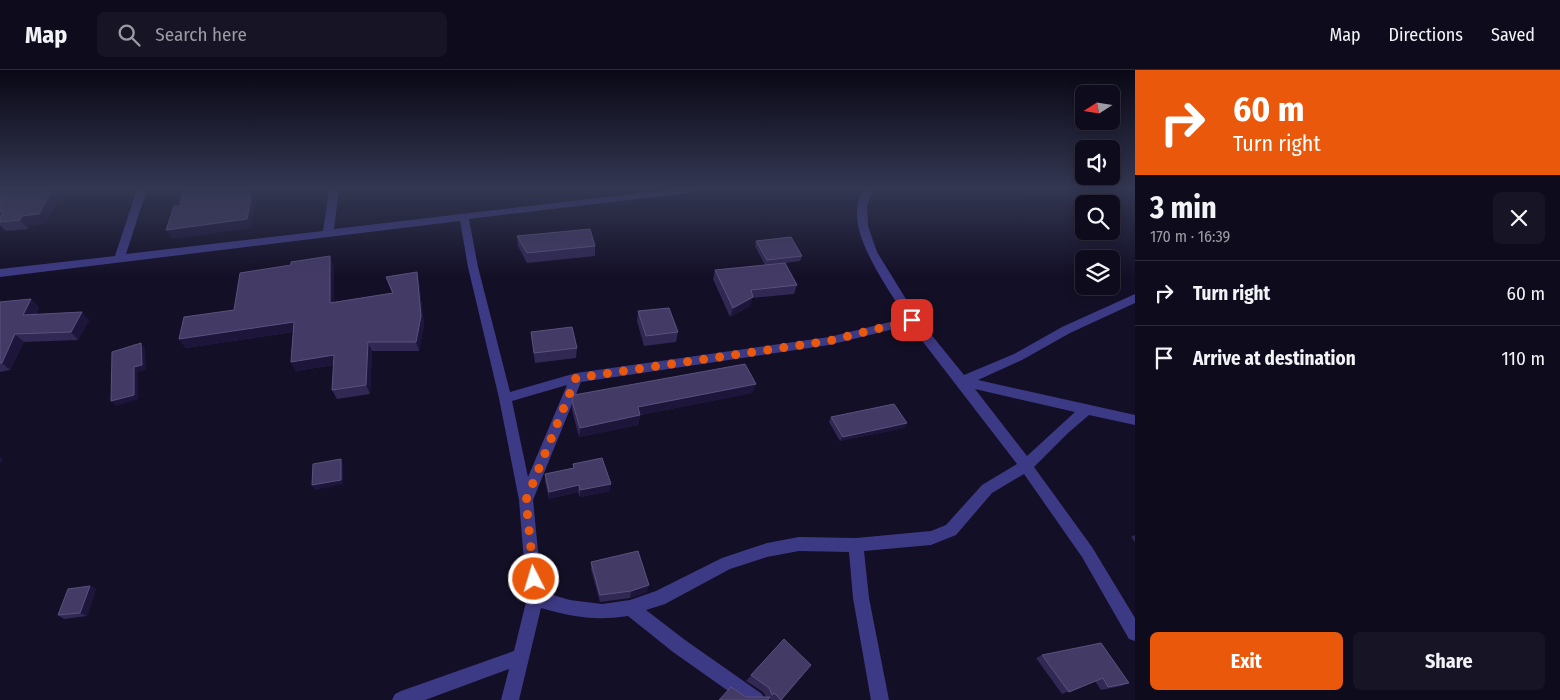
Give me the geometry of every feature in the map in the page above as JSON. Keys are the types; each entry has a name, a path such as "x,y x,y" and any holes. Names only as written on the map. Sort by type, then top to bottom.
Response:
{"street":[{"path":"119,260 132,218"},
{"path":"328,234 330,218"},
{"path":"0,273 461,218"},
{"path":"464,218 473,267 505,398 526,500 535,598 510,700"},
{"path":"863,218 872,252 912,320 962,381 1026,466 1087,552 1135,633"},
{"path":"962,381 1018,357 1066,330 1135,298"},
{"path":"505,398 576,378 829,341 912,320"},
{"path":"526,500 576,378"},
{"path":"962,381 1135,420"},
{"path":"535,598 570,608 602,612 630,608 659,598 727,563 767,550 799,544 828,543 856,545 931,538 951,530 987,489 1026,466 1063,429 1086,410"},
{"path":"856,545 861,598 880,700"},
{"path":"630,608 678,646 756,700"},
{"path":"401,700 522,656"}],"building":[{"path":"0,218 21,218 20,220 0,222"},
{"path":"170,218 247,218 247,219 166,230"},
{"path":"590,229 595,246 527,253 517,236"},
{"path":"791,237 802,256 767,260 756,241"},
{"path":"330,256 330,303 393,293 386,277 417,272 421,316 416,342 368,342 366,385 332,390 334,355 291,362 294,322 179,339 184,317 234,310 240,273 291,265 291,262"},
{"path":"785,263 797,285 751,290 753,297 733,308 715,270"},
{"path":"31,299 23,315 82,312 71,332 15,334 2,363 0,363 0,302"},
{"path":"669,308 678,332 646,336 638,311"},
{"path":"572,327 577,348 534,353 531,332"},
{"path":"141,343 142,365 134,367 134,395 111,401 112,352"},
{"path":"745,364 756,384 638,407 640,415 580,428 572,401 574,395"},
{"path":"894,404 907,423 843,437 831,417"},
{"path":"602,458 611,484 580,490 579,485 549,492 545,474 574,468 573,464"},
{"path":"341,459 341,480 312,485 313,464"},
{"path":"638,551 649,585 631,591 600,595 591,562"},
{"path":"90,586 80,613 58,615 68,589"},
{"path":"784,639 811,665 781,700 774,693 772,695 769,688 751,675"},
{"path":"1101,643 1129,683 1108,687 1103,678 1069,692 1042,655"},
{"path":"731,687 746,697 770,697 768,700 719,700"}],"route":[{"path":"534,579 526,500 576,378 691,363 829,341 912,320"}]}
